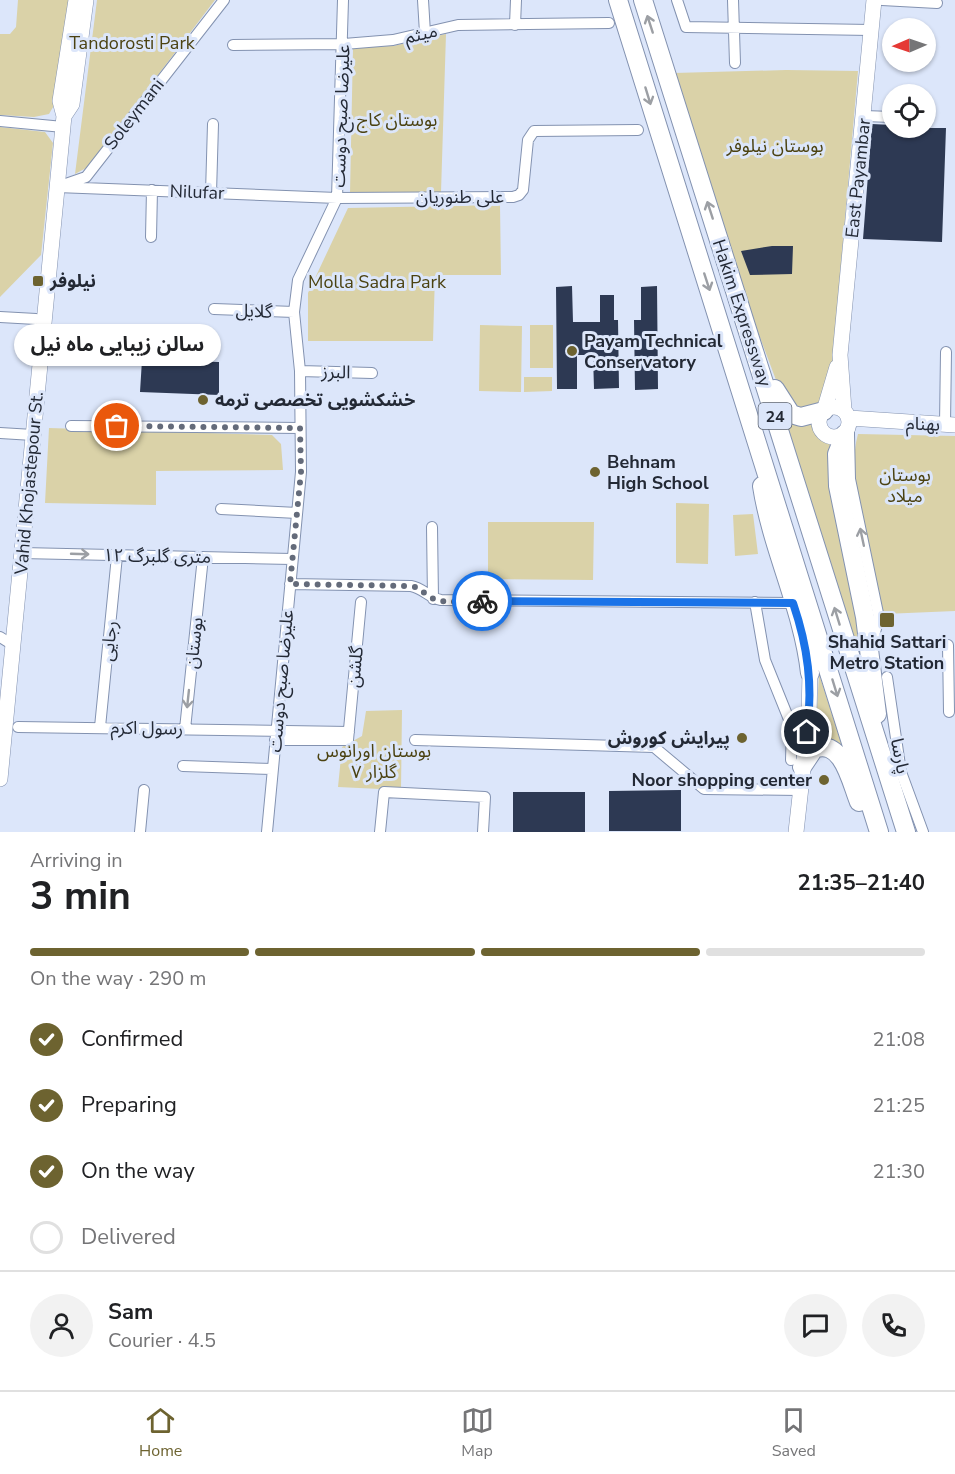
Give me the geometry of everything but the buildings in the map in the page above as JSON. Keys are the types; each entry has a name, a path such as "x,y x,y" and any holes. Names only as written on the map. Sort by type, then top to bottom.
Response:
{"highway":[{"name":"Hakim Expressway","path":"618,0 879,832"},
{"name":"Hakim Expressway","path":"643,0 906,832"},
{"path":"754,350 791,414 801,417 824,411"},
{"path":"751,422 766,514 803,634 810,673"},
{"path":"847,422 837,454 837,478 865,617 885,766"},
{"path":"797,763 814,749 827,748 842,758 871,832"}],"main road":[{"name":"Vahid Khojastepour St.","path":"0,779 6,641 22,553 63,121 60,101 76,0"},
{"name":"Vahid Khojastepour St.","path":"63,121 72,104 87,0"},
{"name":"East Payambar","path":"824,411 840,355 874,0"},
{"name":"East Payambar","path":"840,355 847,422"},
{"path":"834,407 847,422 832,438 821,431 818,423 824,411 834,407"},
{"name":"بهنام","path":"847,422 950,424"},
{"path":"795,832 800,789 797,763 809,715 810,673"}],"street":[{"name":"Soleymani","path":"57,187 86,177 224,0"},
{"name":"علیرضا صبح دوست","path":"267,832 301,472 300,370 294,312 298,280 338,198 344,44 343,0"},
{"path":"423,0 425,33"},
{"path":"515,25 516,0"},
{"path":"677,0 686,27 871,30"},
{"path":"733,0 735,63"},
{"path":"882,0 937,3"},
{"name":"میثم","path":"233,45 344,44 393,40 458,25 609,23"},
{"path":"864,116 882,117"},
{"path":"0,121 63,121"},
{"path":"211,193 213,124"},
{"name":"علی طنوریان","path":"338,198 513,197 519,195 523,190 528,140 534,131 638,130"},
{"name":"Nilufar","path":"57,187 338,198"},
{"path":"151,237 152,190"},
{"name":"گلایل","path":"214,309 294,312"},
{"path":"0,317 36,319"},
{"path":"946,352 950,424"},
{"name":"البرز","path":"300,370 372,373"},
{"path":"70,426 300,428"},
{"path":"0,433 33,435"},
{"path":"221,509 297,513"},
{"path":"432,527 433,598"},
{"name":"۱۲ متری گلبرگ","path":"22,553 292,559"},
{"name":"رجایی","path":"100,727 117,555"},
{"name":"بوستان","path":"185,729 202,557"},
{"path":"290,584 411,586 421,588 433,598 793,603"},
{"name":"گلشن","path":"349,732 361,602"},
{"path":"755,602 765,660 792,727 797,763"},
{"path":"948,645 952,677 949,712"},
{"name":"پارسا","path":"887,677 901,772 923,832"},
{"name":"رسول اکرم","path":"18,727 185,729 276,736 349,732"},
{"path":"415,740 654,747 704,789 800,789"},
{"path":"183,766 273,769"},
{"path":"140,832 144,790"},
{"path":"381,832 384,792 485,797 483,832"}],"green space":[{"path":"18,0 70,0 56,102 49,114 34,117 0,115 0,34 10,34 16,27"},
{"name":"Tandorosti Park","path":"97,0 215,0 88,167 75,174"},
{"name":"بوستان کاج","path":"446,34 441,192 350,193 353,47 393,46"},
{"name":"بوستان نیلوفر","path":"858,71 832,367 822,402 810,412 785,404 734,268 674,73"},
{"path":"0,127 45,132 53,143 41,255 0,297"},
{"name":"Molla Sadra Park","path":"500,205 501,275 435,275 433,341 308,341 308,293 348,208"},
{"path":"480,325 522,326 521,392 479,391"},
{"path":"530,325 553,325 553,368 530,368"},
{"path":"524,377 552,377 552,391 524,392"},
{"path":"779,409 816,416 818,433 824,439 833,442 828,473 874,712"},
{"path":"49,428 272,435 281,444 283,470 156,471 156,505 45,503"},
{"name":"بوستان میلاد","path":"858,434 955,436 955,611 884,614 857,499 854,476"},
{"path":"676,503 709,504 708,564 676,563"},
{"path":"753,514 758,554 735,556 733,515"},
{"path":"488,522 594,522 593,580 488,579"},
{"path":"819,674 843,749 830,740 815,742"},
{"name":"بوستان اورانوس گلزار ۷","path":"402,710 401,790 338,787 342,747 362,736 366,711"}],"way so far":[{"path":"117,426 300,428 301,472 290,584 362,587 411,586 421,588 433,598 441,600 482,601"}],"place":[{"name":"نیلوفر","path":"38,281"},
{"name":"Payam Technical Conservatory","path":"572,351"},
{"name":"خشکشویی تخصصی ترمه","path":"203,400"},
{"name":"سالن زیبایی ماه نیل","path":"117,426"},
{"name":"Behnam High School","path":"595,472"},
{"name":"Shahid Sattari Metro Station","path":"887,620"},
{"name":"پیرایش کوروش","path":"742,738"},
{"name":"Noor shopping center","path":"824,780"}],"route":[{"path":"482,601 793,603 808,654 810,673 807,732"}]}
